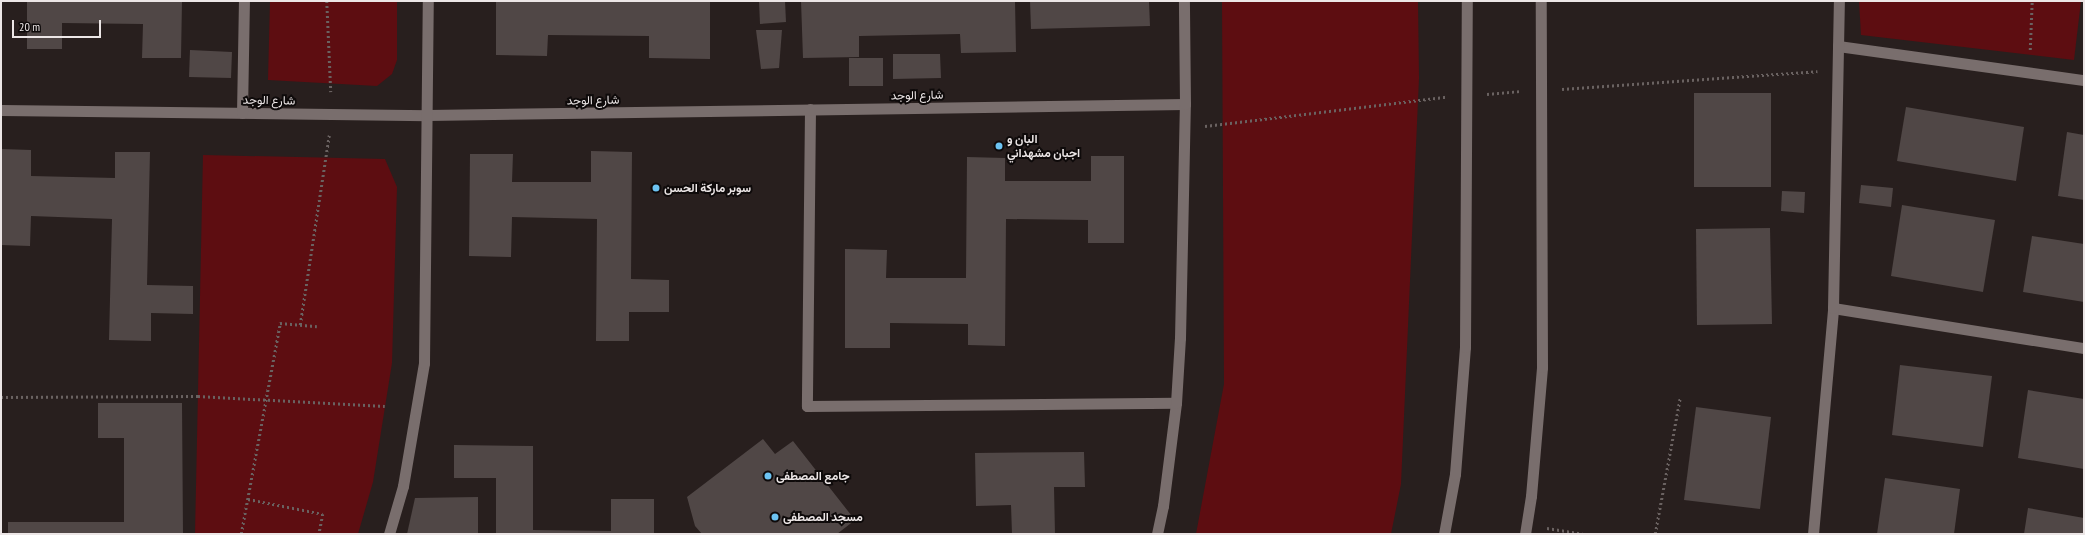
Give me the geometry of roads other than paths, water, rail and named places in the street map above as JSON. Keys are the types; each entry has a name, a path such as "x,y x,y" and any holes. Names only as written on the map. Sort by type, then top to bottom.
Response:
{"street":[{"path":"242,113 244,1"},
{"path":"389,534 402,486 424,363 428,115 428,1"},
{"path":"1157,534 1163,506 1176,403 1180,338 1185,104 1184,1"},
{"path":"1444,534 1455,474 1465,347 1467,1"},
{"path":"1526,529 1531,496 1542,367 1541,1"},
{"path":"1812,534 1833,308 1839,1"},
{"path":"1838,46 2084,80"},
{"name":"شارع الوجد","path":"1,110 428,115 1185,104"},
{"path":"810,109 808,406 1176,403"},
{"path":"1833,308 2084,348"}],"place":[{"name":"البان و اجبان مشهداني","path":"999,146"},
{"name":"سوبر ماركة الحسن","path":"656,188"},
{"name":"جامع المصطفى","path":"768,476"},
{"name":"مسجد المصطفى","path":"775,517"}]}
